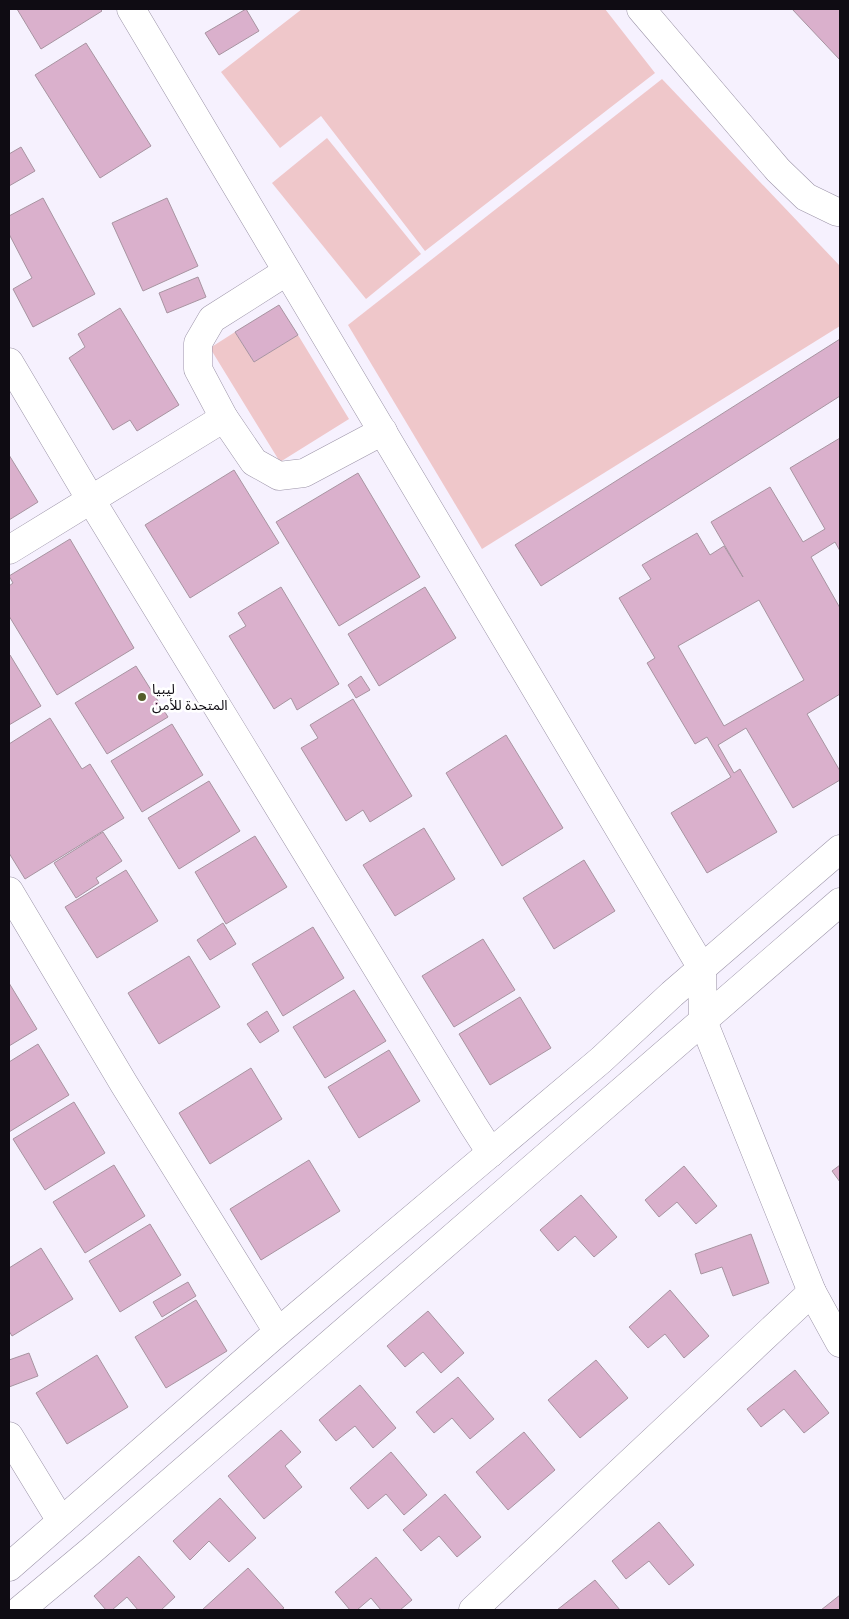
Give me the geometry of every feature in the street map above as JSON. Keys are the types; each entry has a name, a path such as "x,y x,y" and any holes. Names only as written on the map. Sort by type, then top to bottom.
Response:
{"street":[{"path":"131,9 702,968 703,1021 812,1292 840,1343"},
{"path":"641,9 778,170 806,197 840,212"},
{"path":"286,272 212,318 198,343 198,369 224,418 254,462 279,476 304,473 383,431"},
{"path":"9,362 91,500 491,1153"},
{"path":"9,550 224,418"},
{"path":"9,1567 278,1332 601,1060 702,968 840,849"},
{"path":"9,891 124,1084 278,1332"},
{"path":"20,1610 92,1550 840,902"},
{"path":"601,1060 624,1088"},
{"path":"473,1610 812,1292"},
{"path":"9,1436 61,1521"}],"shaded area":[{"path":"302,9 605,9 655,73 425,251 321,116 280,148 221,72"},
{"path":"662,79 840,266 840,326 482,549 348,325"},
{"path":"327,138 421,254 366,299 272,183"},
{"path":"235,332 254,362 298,335 349,419 280,462 210,348"}],"building":[{"path":"17,9 100,9 102,11 41,49"},
{"path":"246,9 259,31 219,55 205,33"},
{"path":"792,9 840,9 840,60"},
{"path":"86,43 151,146 100,178 35,75"},
{"path":"21,147 35,171 9,186 9,154"},
{"path":"43,198 95,294 33,327 13,289 32,278 9,234 9,216"},
{"path":"167,198 198,266 143,291 112,223"},
{"path":"198,277 206,297 167,313 159,293"},
{"path":"279,305 298,335 254,362 235,332"},
{"path":"120,308 179,405 137,431 130,420 113,430 69,358 85,347 78,334"},
{"path":"840,339 840,396 541,586 515,545"},
{"path":"840,438 840,551 835,542 811,557 840,608 840,694 807,714 840,771 840,780 793,808 746,728 718,745 734,773 740,769 777,832 707,873 671,813 731,777 707,737 695,744 647,663 655,658 619,598 651,579 642,565 697,533 710,555 724,546 743,577 711,522 770,487 803,542 825,529 790,468","holes":["759,600 804,680 724,726 678,646"]},
{"path":"9,455 38,502 9,520"},
{"path":"234,470 279,543 190,598 145,525"},
{"path":"358,473 420,577 339,626 276,522"},
{"path":"70,539 134,648 57,695 9,616 9,586 13,583 9,576"},
{"path":"281,587 339,684 297,710 291,698 274,709 229,636 246,626 238,613"},
{"path":"425,587 456,638 379,686 348,634"},
{"path":"9,655 41,706 9,725"},
{"path":"136,666 168,717 107,754 75,703"},
{"path":"361,676 370,690 356,698 348,685"},
{"path":"353,699 412,796 370,822 363,810 346,821 301,748 318,738 310,725"},
{"path":"50,718 82,769 90,764 124,818 25,879 9,853 9,744"},
{"path":"172,724 203,775 142,812 111,761"},
{"path":"506,735 563,828 502,866 446,773"},
{"path":"209,781 240,831 179,869 148,818"},
{"path":"424,828 455,879 395,916 363,865"},
{"path":"103,832 122,861 96,878 99,883 76,898 54,863"},
{"path":"255,836 287,887 226,924 195,872"},
{"path":"584,860 615,911 554,949 523,898"},
{"path":"126,870 158,921 97,958 65,907"},
{"path":"223,923 236,944 210,960 197,940"},
{"path":"313,927 344,978 283,1016 252,964"},
{"path":"483,939 515,990 454,1027 422,976"},
{"path":"189,956 220,1007 159,1044 128,993"},
{"path":"9,983 37,1029 9,1046"},
{"path":"354,990 386,1041 325,1078 293,1027"},
{"path":"520,997 551,1048 490,1085 459,1034"},
{"path":"267,1011 279,1031 260,1043 247,1024"},
{"path":"38,1044 69,1095 9,1132 9,1062"},
{"path":"389,1050 420,1101 359,1138 328,1087"},
{"path":"251,1068 282,1119 210,1164 179,1113"},
{"path":"74,1102 105,1153 45,1190 13,1139"},
{"path":"309,1160 340,1211 261,1260 230,1209"},
{"path":"114,1165 145,1216 85,1253 53,1202"},
{"path":"840,1165 840,1182 832,1171"},
{"path":"684,1166 717,1206 696,1224 677,1202 659,1217 645,1200"},
{"path":"581,1195 617,1237 594,1257 575,1236 558,1251 540,1230"},
{"path":"150,1224 181,1275 120,1312 89,1261"},
{"path":"751,1234 769,1283 733,1296 722,1267 701,1274 695,1254"},
{"path":"41,1248 73,1299 12,1336 9,1331 9,1268"},
{"path":"188,1282 196,1296 162,1317 153,1302"},
{"path":"670,1290 709,1336 684,1358 665,1334 648,1348 629,1327"},
{"path":"196,1300 227,1351 166,1388 135,1337"},
{"path":"428,1311 464,1353 441,1373 423,1352 405,1367 387,1346"},
{"path":"29,1353 38,1376 9,1387 9,1360"},
{"path":"97,1355 128,1407 67,1444 36,1393"},
{"path":"596,1360 628,1398 580,1438 548,1400"},
{"path":"795,1370 829,1413 804,1433 784,1409 761,1427 747,1409"},
{"path":"458,1377 494,1419 470,1439 452,1418 434,1433 416,1412"},
{"path":"360,1385 396,1428 373,1448 355,1426 336,1441 319,1420"},
{"path":"281,1430 301,1452 285,1466 302,1487 264,1519 228,1476"},
{"path":"524,1432 555,1470 508,1510 476,1472"},
{"path":"391,1452 427,1495 404,1515 386,1494 368,1509 350,1488"},
{"path":"445,1494 481,1537 457,1557 439,1536 421,1551 403,1530"},
{"path":"220,1498 256,1538 229,1562 209,1541 190,1560 173,1541"},
{"path":"659,1522 694,1565 669,1585 649,1561 626,1579 612,1561"},
{"path":"139,1556 175,1597 161,1610 138,1610 127,1597 112,1610 106,1610 94,1596"},
{"path":"376,1557 412,1600 400,1610 381,1610 371,1598 357,1610 350,1610 335,1592"},
{"path":"248,1568 284,1608 281,1610 202,1610"},
{"path":"595,1580 620,1610 557,1610"},
{"path":"840,1595 840,1610 821,1610"}],"place":[{"name":"ليبيا المتحدة للأمن","path":"142,697"}]}
